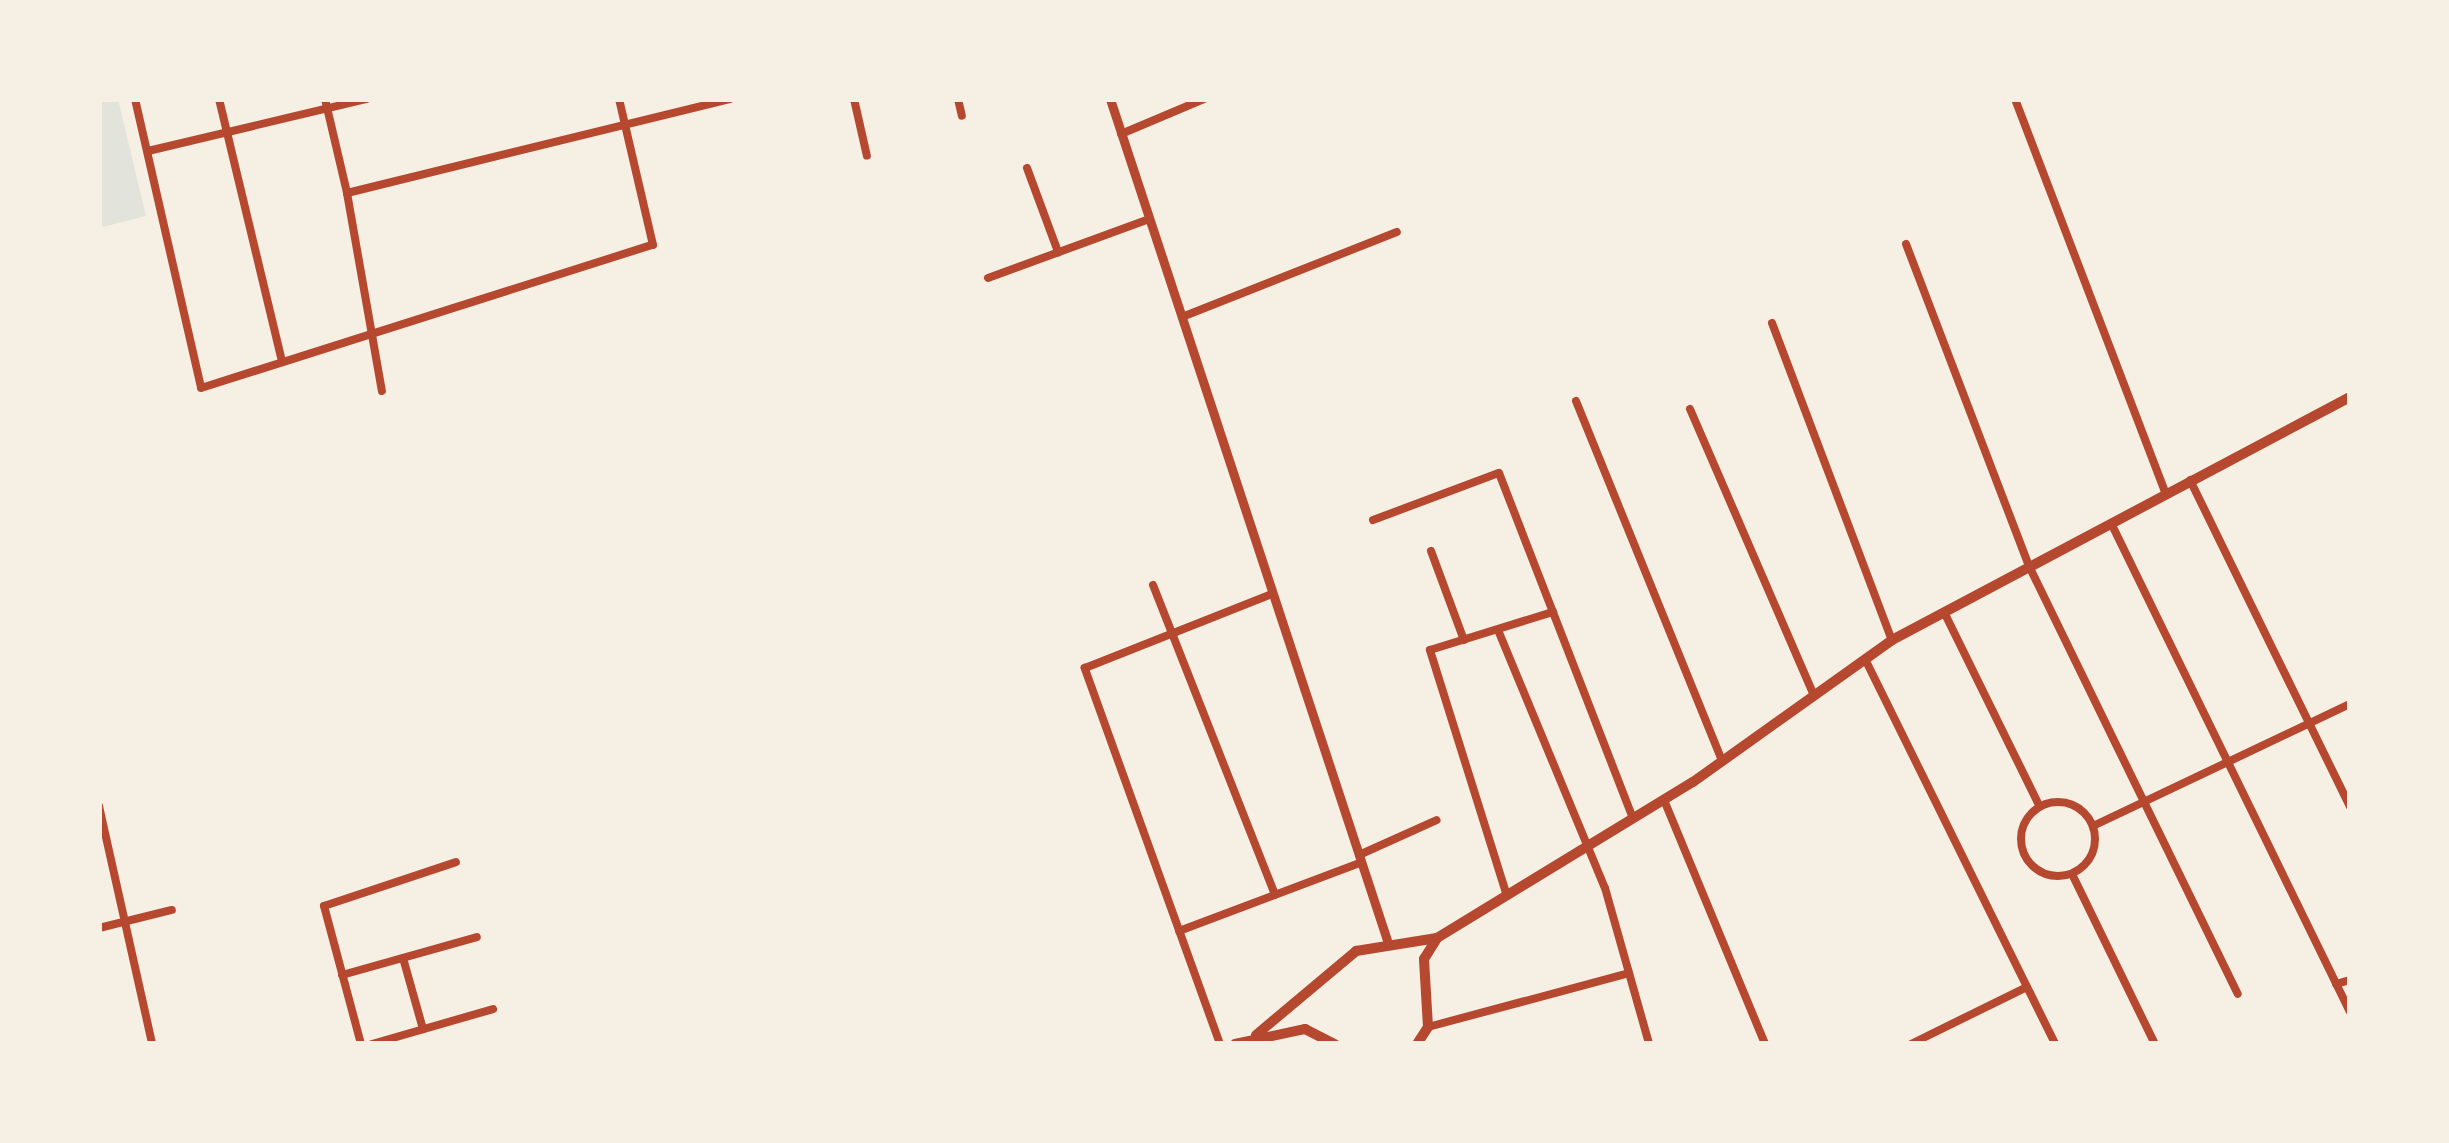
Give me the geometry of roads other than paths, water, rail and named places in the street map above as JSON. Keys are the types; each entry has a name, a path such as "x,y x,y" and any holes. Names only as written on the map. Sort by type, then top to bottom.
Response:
{"main road":[{"path":"1417,1044 1428,1027 1424,959 1437,938 1664,800 1892,640 2189,478 2350,397"},
{"path":"1256,1035 1316,977 1387,940 1437,938"},
{"path":"1234,1044 1256,1035 1306,1029 1335,1044"}],"street":[{"path":"135,99 201,388 653,244 619,99"},
{"path":"219,99 282,362"},
{"path":"148,151 326,103 367,99"},
{"path":"347,193 730,99"},
{"path":"854,99 867,156"},
{"path":"958,99 962,116"},
{"path":"1110,99 1387,940"},
{"path":"1121,134 1204,99"},
{"path":"2014,99 2165,491"},
{"path":"326,103 382,391"},
{"path":"1027,168 1058,252"},
{"path":"988,278 1149,219"},
{"path":"1181,317 1397,232"},
{"path":"1906,244 2029,566 2238,994"},
{"path":"1772,323 1892,640"},
{"path":"1576,401 1722,761"},
{"path":"1690,410 1793,661 1814,695"},
{"path":"1372,520 1499,472 1633,819"},
{"path":"2189,478 2350,807"},
{"path":"2110,521 2350,1012"},
{"path":"1431,551 1463,640"},
{"path":"1153,585 1177,632 1275,895"},
{"path":"1220,1044 1084,668 1272,594"},
{"path":"1507,896 1430,650 1552,612"},
{"path":"1944,612 2040,807"},
{"path":"1498,630 1588,843 1649,1044"},
{"path":"1865,659 2055,1044"},
{"path":"2092,826 2350,704"},
{"path":"1664,800 1766,1044"},
{"path":"99,806 152,1044"},
{"path":"2040,807 2077,807 2092,826 2094,849 2072,874 2048,875 2027,861 2024,825 2040,807"},
{"path":"1179,931 1359,860 1437,820"},
{"path":"361,1044 327,899 456,862"},
{"path":"2072,874 2155,1044"},
{"path":"99,928 172,910"},
{"path":"342,975 477,937"},
{"path":"403,958 424,1029"},
{"path":"1428,1027 1628,973"},
{"path":"2336,985 2350,980"},
{"path":"1911,1044 2027,987"},
{"path":"372,1044 494,1009"}]}
